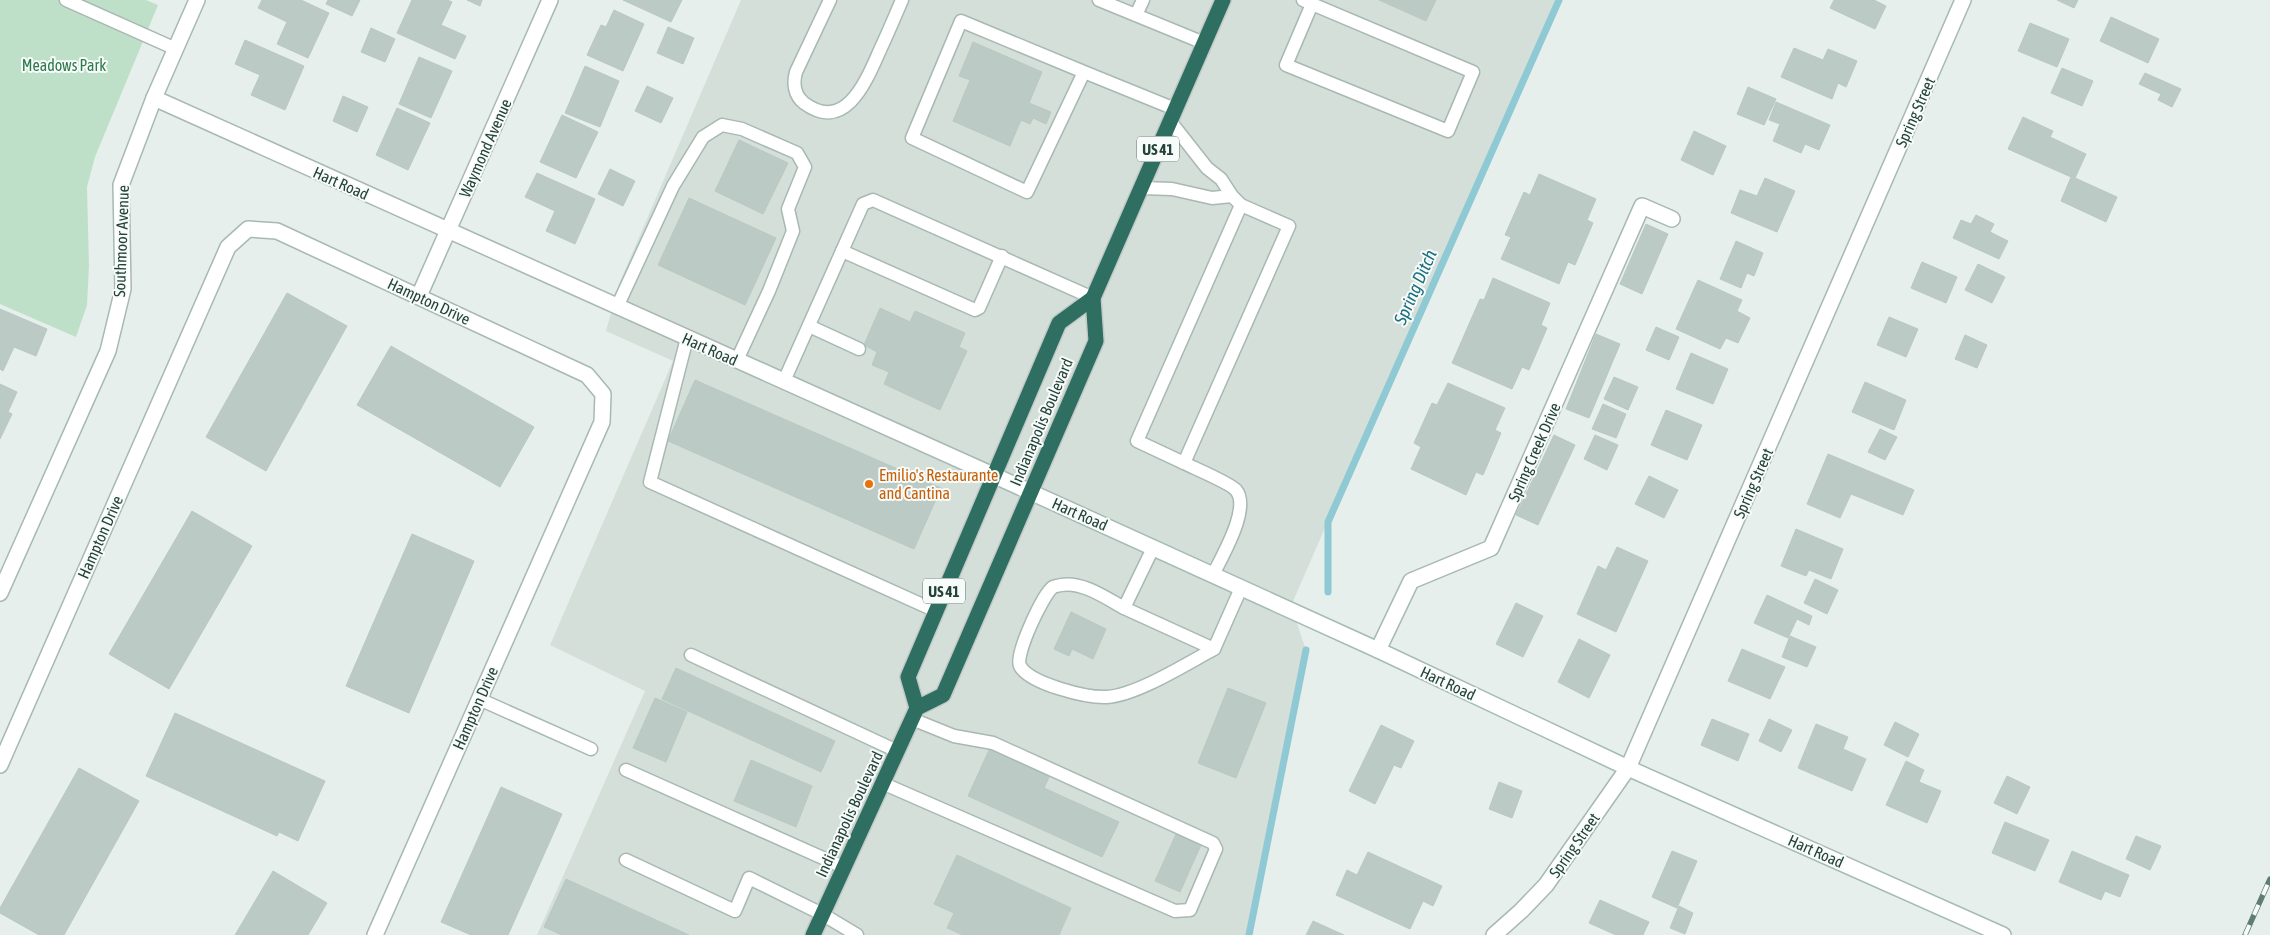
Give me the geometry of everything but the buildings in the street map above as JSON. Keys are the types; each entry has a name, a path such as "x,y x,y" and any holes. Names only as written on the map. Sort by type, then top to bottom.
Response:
{"highway":[{"name":"Indianapolis Boulevard","path":"914,713 943,696 1096,341 1093,298 1223,0"},
{"name":"Indianapolis Boulevard","path":"813,935 914,713 908,677 1058,323 1093,298"}],"street":[{"name":"Southmoor Avenue","path":"0,593 108,351 123,289 121,185 154,98 197,0"},
{"name":"Waymond Avenue","path":"419,296 550,0"},
{"name":"Spring Street","path":"1494,935 1546,885 1628,768 1963,0"},
{"name":"Hart Road","path":"154,98 993,475 1378,650 1628,768 2003,935"},
{"name":"Spring Creek Drive","path":"1378,650 1411,581 1491,548 1642,206 1672,219"},
{"name":"Hampton Drive","path":"0,765 228,247 248,229 277,231 587,375 603,394 602,422 375,935"}],"lane":[{"path":"66,0 176,49"},
{"path":"830,0 796,72 794,81 795,90 800,100 819,111 838,110 851,102 866,84 902,0"},
{"path":"1099,0 1204,43"},
{"path":"1136,15 1143,0"},
{"path":"1307,2 1473,72 1448,131 1286,65 1307,2"},
{"path":"1084,72 1027,192 912,138 961,21 1084,72 1173,115 1207,168 1221,179 1232,196 1241,205 1289,226 1268,262 1256,288 1199,420 1184,463"},
{"path":"617,307 673,186 702,138 722,126 742,129 798,153 805,167 788,209 793,231 769,291 737,360"},
{"path":"1141,188 1172,189 1212,198 1232,196"},
{"path":"784,382 863,204 873,200 1093,298"},
{"path":"1213,576 1240,514 1242,501 1235,488 1137,441 1172,377 1230,244 1241,205"},
{"path":"842,251 976,310 1002,256"},
{"path":"808,326 859,349"},
{"path":"687,338 650,482 936,611"},
{"path":"1124,608 1153,548"},
{"path":"1214,649 1077,586 1063,585 1053,588 1044,599 1022,646 1018,661 1020,667 1051,686 1080,695 1108,697 1140,687 1214,649 1241,588"},
{"path":"691,656 897,751"},
{"path":"479,699 591,749"},
{"path":"882,783 1175,911 1190,910 1216,849 1213,843 993,744 954,736 914,713"},
{"path":"626,770 843,867"},
{"path":"626,860 735,911 749,878 822,914 857,935"}],"shaded area":[{"path":"741,0 1557,0 1291,606 1306,650 1249,935 537,935 645,691 550,645 673,361 606,331 619,284"}],"green space":[{"name":"Meadows Park","path":"0,0 146,0 158,5 95,157 87,187 89,266 87,305 76,337 0,304"}],"waterway":[{"name":"Spring Ditch","path":"1328,592 1328,522 1559,0"},
{"path":"1249,935 1306,650"}],"railway":[{"path":"2245,935 2270,879"}],"place":[{"name":"Emilio's Restaurante and Cantina","path":"869,484"}]}
